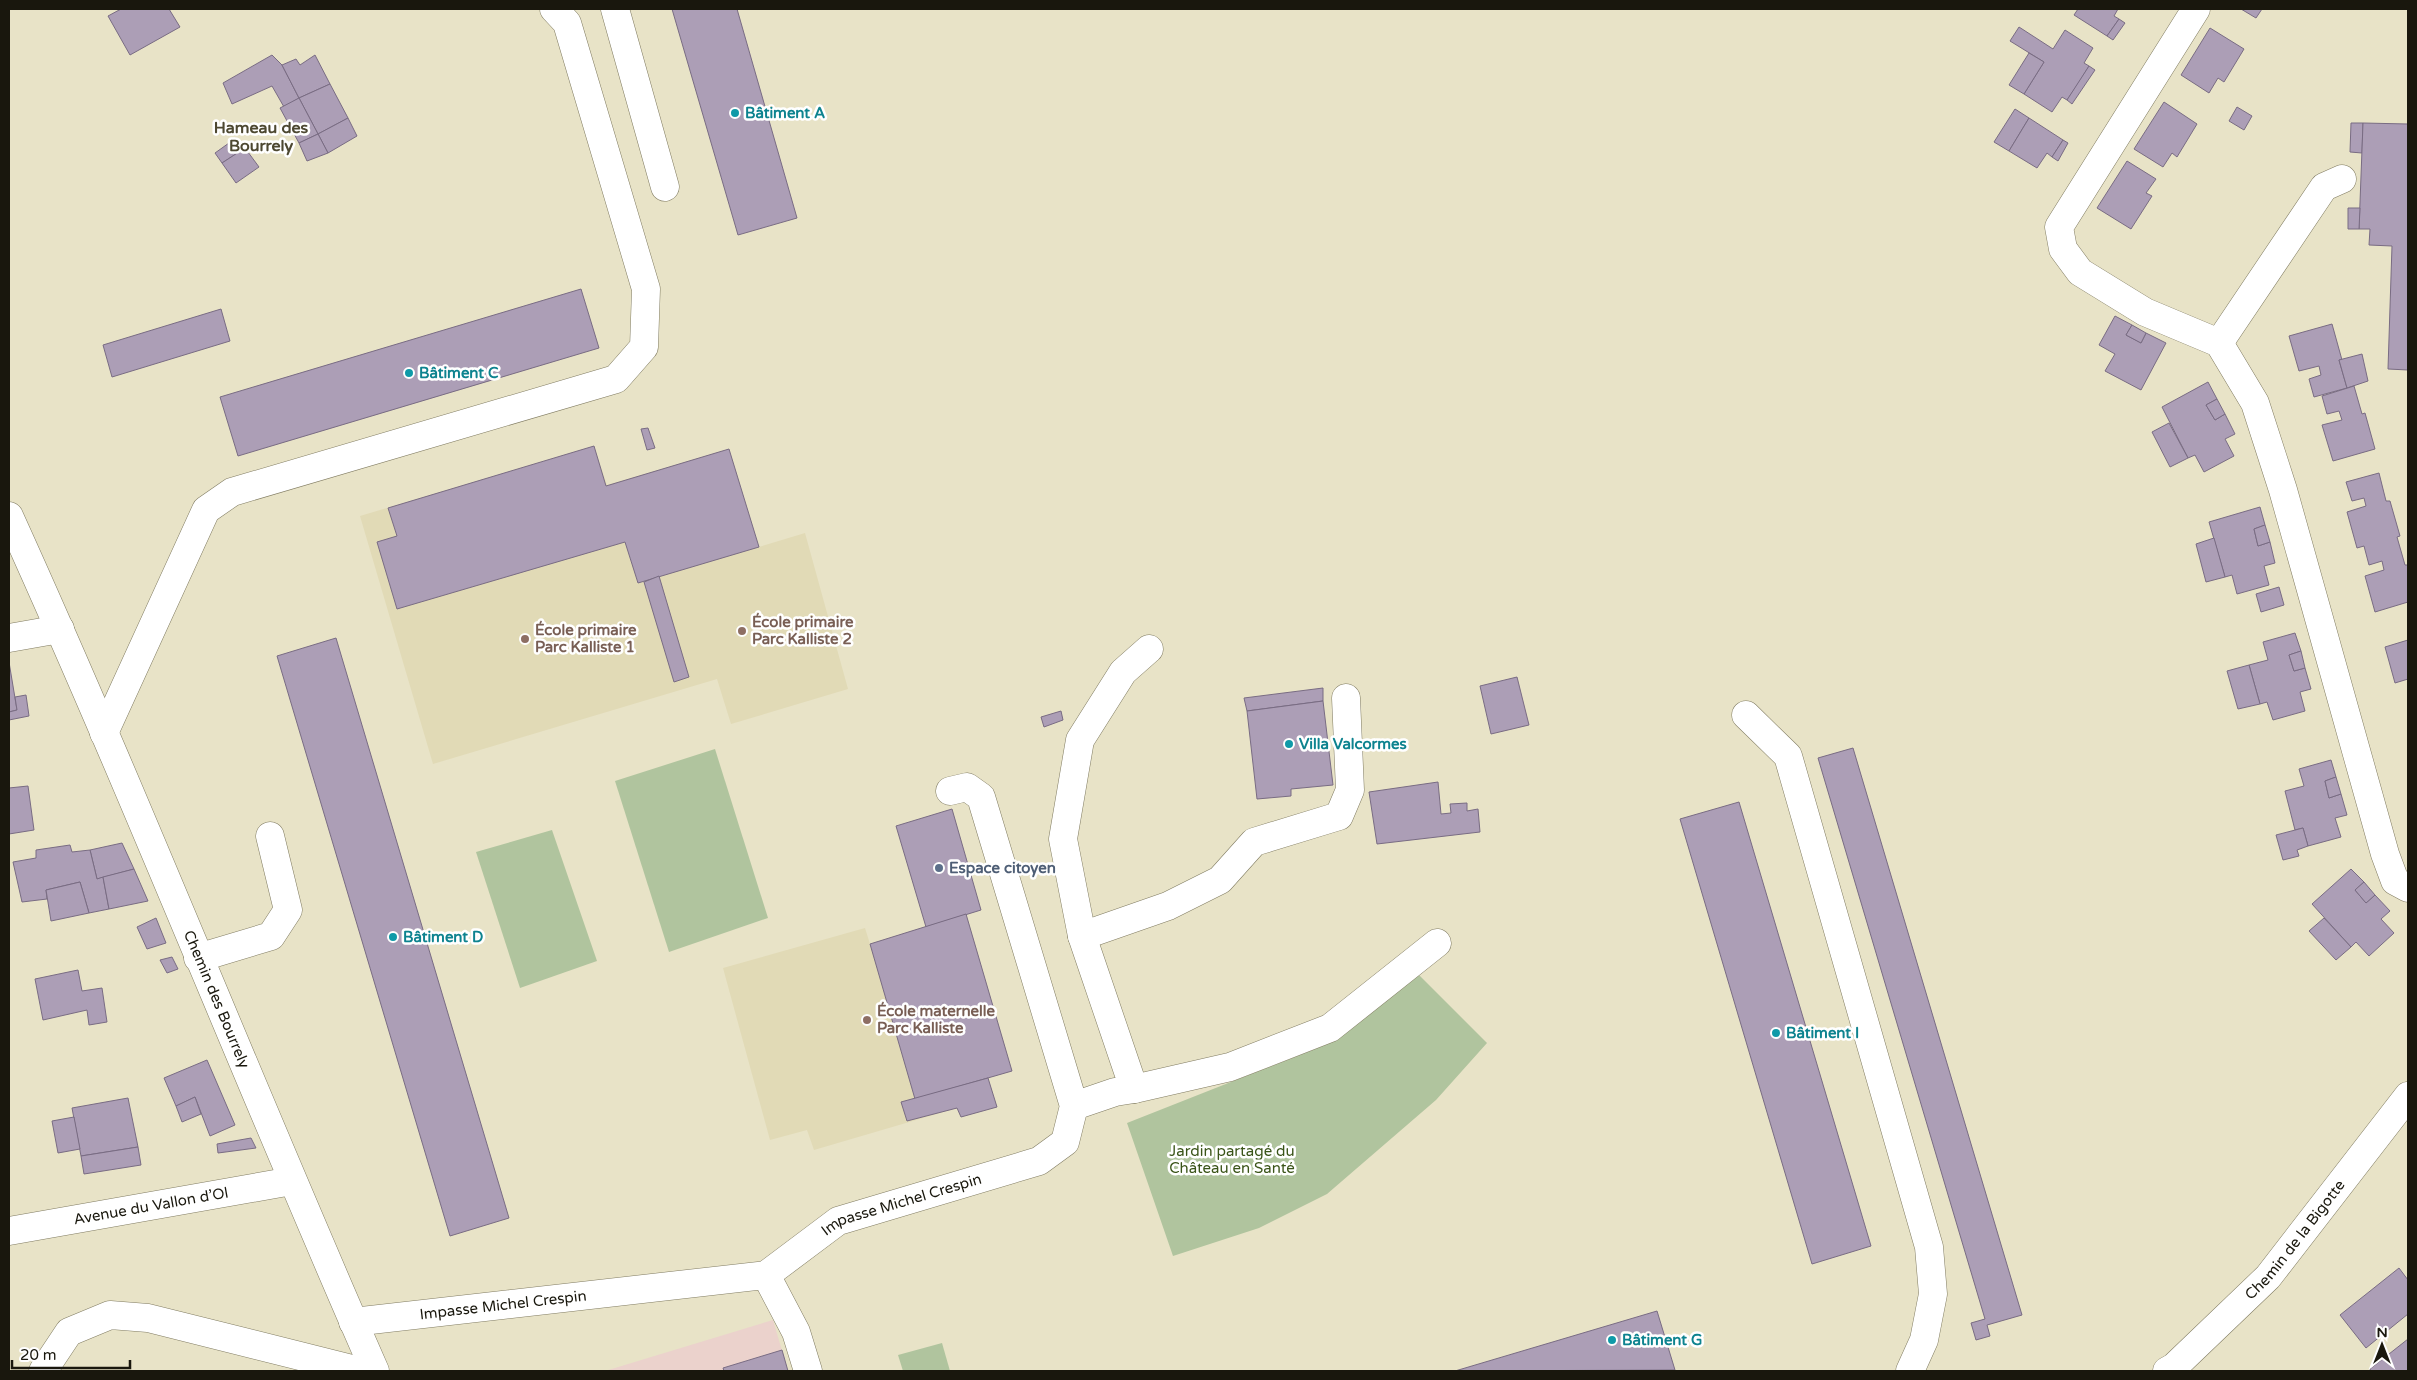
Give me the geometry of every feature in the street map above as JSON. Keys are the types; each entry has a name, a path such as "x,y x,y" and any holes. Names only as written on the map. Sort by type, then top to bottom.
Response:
{"street":[{"path":"104,733 206,510 232,492 616,379 644,347 646,289 567,23 554,9"},
{"path":"615,9 666,187"},
{"path":"2196,9 2059,227 2063,249 2080,272 2145,312 2219,343 2254,403 2283,490 2384,854 2394,881 2408,888"},
{"path":"2219,343 2324,187 2342,179"},
{"name":"Chemin des Bourrely","path":"9,516 60,628 292,1181 375,1371"},
{"path":"9,638 60,628"},
{"path":"1134,1089 1082,936 1063,839 1080,740 1123,672 1149,649"},
{"path":"1082,936 1168,906 1220,880 1254,842 1339,816 1350,790 1346,698"},
{"path":"1746,715 1788,756 1929,1247 1933,1294 1924,1340 1910,1371"},
{"path":"950,791 967,787 981,797 1074,1106 1115,1092 1230,1066 1330,1028 1437,942"},
{"path":"198,958 271,936 288,910 270,836"},
{"name":"Chemin de la Bigotte","path":"2166,1371 2174,1367 2268,1277 2408,1096"},
{"name":"Impasse Michel Crespin","path":"353,1322 766,1275 838,1221 1039,1160 1065,1142 1074,1106"},
{"name":"Avenue du Vallon d’Ol","path":"9,1231 292,1181"},
{"path":"766,1275 796,1332 808,1371"},
{"path":"43,1371 69,1332 110,1315 148,1318 360,1371"}],"shaded area":[{"name":"École primaire Parc Kalliste 1","path":"594,446 607,485 729,449 759,547 805,533 848,689 731,724 717,679 433,764 360,516"},
{"name":"École maternelle Parc Kalliste","path":"966,914 1012,1071 988,1078 997,1107 961,1117 957,1108 814,1150 807,1130 770,1140 723,968 865,928 870,944"},
{"path":"773,1320 788,1371 605,1371"}],"green space":[{"path":"715,749 768,918 669,952 615,781"},
{"path":"552,830 597,961 520,988 476,852"},
{"name":"Jardin partagé du Château en Santé","path":"1419,975 1487,1043 1436,1100 1327,1194 1259,1228 1173,1256 1127,1123 1330,1043"},
{"path":"942,1343 950,1371 903,1371 898,1355"}],"building":[{"path":"121,9 169,9 180,27 130,55 108,16"},
{"name":"Bâtiment A","path":"672,9 737,9 797,218 738,235"},
{"path":"2078,9 2118,9 2114,16 2119,19 2107,36 2074,15"},
{"path":"2241,9 2262,9 2256,18"},
{"path":"2119,19 2125,23 2113,40 2107,36"},
{"path":"2019,27 2053,49 2065,30 2093,48 2084,63 2089,66 2078,84 2067,100 2062,97 2052,112 2024,94 2044,62 2010,41"},
{"path":"2210,28 2244,49 2224,82 2218,78 2209,93 2181,75"},
{"path":"2029,53 2044,62 2024,94 2009,85"},
{"path":"272,55 282,65 299,98 284,107 272,86 232,104 223,83"},
{"path":"315,55 330,84 299,98 282,65 296,59 300,65"},
{"path":"2089,66 2095,70 2072,104 2067,100"},
{"path":"330,84 348,118 318,134 299,98"},
{"path":"299,98 318,134 299,143 280,108"},
{"path":"2164,102 2197,124 2177,157 2172,153 2163,167 2134,149"},
{"path":"2237,107 2252,116 2244,130 2229,121"},
{"path":"2015,109 2029,118 2009,151 1994,142"},
{"path":"348,118 357,136 328,153 318,134"},
{"path":"2029,118 2063,140 2052,157 2047,153 2037,168 2009,151"},
{"path":"2351,123 2363,123 2362,153 2350,152"},
{"path":"2363,123 2408,124 2408,370 2388,369 2392,246 2369,245 2370,229 2359,229"},
{"path":"318,134 328,153 307,161 299,143"},
{"path":"236,138 245,148 222,163 215,153"},
{"path":"2063,140 2068,143 2058,161 2052,157"},
{"path":"245,148 259,167 236,183 222,163"},
{"path":"2127,161 2156,179 2146,193 2152,196 2131,229 2097,208"},
{"path":"2348,208 2360,208 2359,229 2348,229"},
{"name":"Bâtiment C","path":"581,289 599,348 238,456 220,397"},
{"path":"221,309 230,341 112,377 103,345"},
{"path":"2115,316 2132,325 2126,335 2141,343 2146,333 2166,343 2141,390 2105,371 2115,354 2099,345"},
{"path":"2332,324 2342,360 2339,360 2347,388 2314,397 2309,379 2321,375 2319,366 2299,371 2289,336"},
{"path":"2132,325 2146,333 2141,343 2126,335"},
{"path":"2362,354 2368,381 2347,388 2339,360"},
{"path":"2208,382 2217,399 2206,405 2215,420 2225,414 2235,434 2225,439 2234,456 2204,472 2195,455 2188,458 2162,407"},
{"path":"2354,386 2362,414 2365,413 2375,449 2333,461 2322,425 2342,420 2339,411 2327,414 2322,396"},
{"path":"2217,399 2225,414 2215,420 2206,405"},
{"path":"2169,423 2188,458 2170,467 2152,432"},
{"path":"648,428 655,448 647,450 641,429"},
{"path":"594,446 606,486 729,449 759,547 638,583 625,542 397,609 377,542 397,536 388,508"},
{"path":"2379,473 2386,501 2390,501 2400,536 2397,537 2405,565 2408,565 2408,602 2375,612 2365,576 2384,570 2382,561 2369,565 2364,546 2357,548 2347,512 2366,506 2364,498 2352,501 2346,482"},
{"path":"2260,507 2265,525 2254,529 2258,546 2270,542 2275,563 2264,566 2269,585 2237,594 2232,575 2225,577 2209,522"},
{"path":"2265,525 2270,542 2258,546 2254,529"},
{"path":"2214,538 2225,577 2206,582 2196,544"},
{"path":"659,576 689,677 674,682 644,582"},
{"path":"2279,587 2284,605 2261,612 2256,594"},
{"path":"2295,633 2301,651 2289,655 2294,671 2305,668 2311,689 2300,692 2305,711 2273,720 2267,702 2260,704 2249,665 2268,660 2263,642"},
{"name":"Bâtiment D","path":"336,638 509,1218 450,1236 277,656"},
{"path":"2408,640 2408,679 2395,683 2385,647"},
{"path":"2301,651 2305,668 2294,671 2289,655"},
{"path":"9,662 17,710 9,712"},
{"path":"2249,665 2260,704 2238,709 2227,671"},
{"path":"1517,677 1529,725 1491,734 1480,686"},
{"path":"1323,688 1323,701 1247,711 1244,698"},
{"path":"26,695 29,716 9,720 9,712 17,710 15,697"},
{"name":"Villa Valcormes","path":"1323,701 1333,785 1291,789 1291,796 1257,799 1247,711"},
{"path":"1061,711 1063,720 1044,727 1041,717"},
{"path":"1853,748 2022,1315 1987,1325 1990,1336 1976,1340 1971,1323 1985,1319 1818,758"},
{"path":"2331,760 2336,777 2325,781 2329,798 2341,794 2347,815 2335,818 2341,837 2308,846 2303,828 2295,830 2285,791 2304,786 2299,769"},
{"path":"2336,777 2341,794 2329,798 2325,781"},
{"path":"1438,782 1441,814 1451,813 1450,804 1467,803 1467,811 1478,809 1480,832 1377,844 1369,792"},
{"path":"28,786 34,830 9,834 9,788"},
{"name":"Bâtiment I","path":"1739,802 1871,1246 1812,1264 1680,819"},
{"name":"Espace citoyen","path":"952,809 981,910 926,927 896,826"},
{"path":"2303,828 2308,846 2297,850 2299,856 2283,860 2276,835"},
{"path":"122,843 134,869 97,879 90,850"},
{"path":"70,845 72,852 90,850 97,879 103,877 109,909 89,913 80,882 46,890 47,899 22,902 13,862 36,858 36,850"},
{"path":"134,869 148,901 109,909 103,877"},
{"path":"2351,869 2364,882 2355,890 2366,903 2375,895 2390,911 2381,919 2394,933 2369,956 2356,942 2351,947 2312,904"},
{"path":"80,882 89,913 51,921 46,890"},
{"path":"2364,882 2375,895 2366,903 2355,890"},
{"path":"966,914 1012,1071 915,1099 870,944"},
{"path":"156,918 166,943 147,949 137,927"},
{"path":"2324,918 2351,947 2336,960 2309,931"},
{"path":"172,957 178,969 167,973 160,960"},
{"path":"78,970 82,991 102,988 107,1022 89,1025 87,1010 43,1020 35,979"},
{"path":"207,1060 235,1125 210,1136 195,1097 176,1106 164,1078"},
{"path":"988,1078 997,1107 961,1117 957,1108 907,1121 901,1102"},
{"path":"195,1097 201,1114 182,1122 176,1106"},
{"path":"128,1098 138,1147 81,1156 72,1108"},
{"path":"74,1117 80,1149 58,1153 52,1121"},
{"path":"251,1138 256,1148 218,1153 217,1144"},
{"path":"138,1147 141,1165 84,1174 81,1156"},
{"path":"2399,1268 2408,1280 2408,1314 2366,1348 2340,1315"},
{"name":"Bâtiment G","path":"1657,1311 1675,1370 1455,1371"},
{"path":"2408,1339 2408,1371 2371,1371 2370,1369"},
{"path":"782,1350 788,1371 724,1371 723,1368"}],"place":[{"name":"Bâtiment A","path":"735,113"},
{"name":"Bâtiment C","path":"409,373"},
{"name":"École primaire Parc Kalliste 2","path":"742,631"},
{"name":"École primaire Parc Kalliste 1","path":"525,639"},
{"name":"Villa Valcormes","path":"1289,744"},
{"name":"Espace citoyen","path":"939,868"},
{"name":"Bâtiment D","path":"393,937"},
{"name":"École maternelle Parc Kalliste","path":"867,1020"},
{"name":"Bâtiment I","path":"1776,1033"},
{"name":"Bâtiment G","path":"1612,1340"}],"district":[{"name":"Hameau des Bourrely","path":"261,137"}]}
